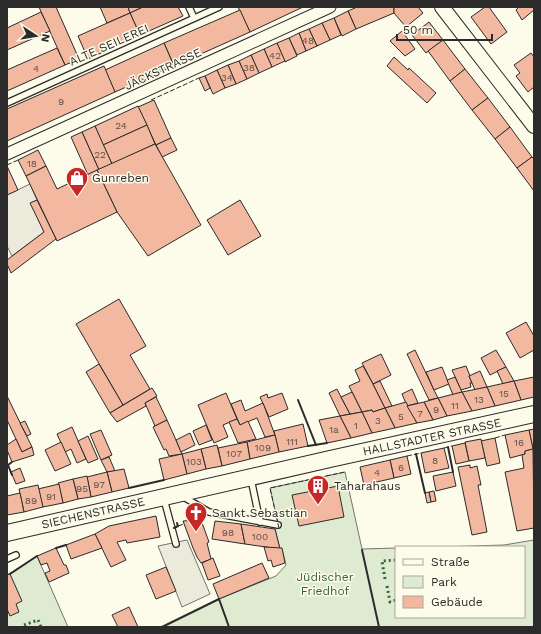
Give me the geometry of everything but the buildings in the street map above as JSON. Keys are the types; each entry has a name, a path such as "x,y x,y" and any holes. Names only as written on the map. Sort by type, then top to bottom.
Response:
{"main road":[{"name":"HALLSTADTER STRASSE","path":"251,478 534,414"},
{"path":"171,495 251,478"},
{"name":"SIECHENSTRASSE","path":"7,533 171,495"}],"street":[{"name":"JÄCKSTRASSE","path":"7,154 330,7"},
{"path":"442,7 534,126"}],"lane":[{"path":"189,7 194,18"},
{"name":"ALTE SEILEREI","path":"7,103 219,7"},
{"path":"251,478 260,522"},
{"path":"176,544 171,495 209,512 278,525"},
{"path":"7,559 16,555"}],"green space":[{"name":"Jüdischer Friedhof","path":"345,472 362,549 395,548 395,618 525,618 525,546 472,546 504,545 534,540 534,627 162,627 219,599 276,576 286,565 275,529 279,528 270,488"},
{"path":"37,556 68,627 7,627 7,575"}],"shaded area":[{"path":"30,184 37,200 31,203 44,232 12,256 7,246 7,195"},
{"path":"187,540 210,594 182,607 158,546"}],"hedge":[{"path":"385,579 382,561 395,560"},
{"path":"387,586 390,602 395,600"},
{"path":"24,625 38,620 41,627"}],"fence":[{"path":"151,100 199,78"},
{"path":"7,165 18,160"},
{"path":"495,438 505,435"},
{"path":"444,448 452,446"},
{"path":"407,456 421,453"},
{"path":"279,528 270,488 345,472"},
{"path":"178,526 184,524"}],"wall":[{"path":"298,400 316,445"},
{"path":"308,446 327,443"},
{"path":"448,447 453,472"},
{"path":"416,454 425,493"},
{"path":"12,462 8,465 12,475"},
{"path":"129,488 164,480"},
{"path":"174,528 178,526 177,523"},
{"path":"56,548 66,545"},
{"path":"362,550 379,627"},
{"path":"10,574 37,556"},
{"path":"162,627 219,599 229,627"}],"place":[{"name":"Gunreben","path":"77,198"},
{"name":"Taharahaus","path":"318,506"},
{"name":"Sankt Sebastian","path":"196,532"}]}
